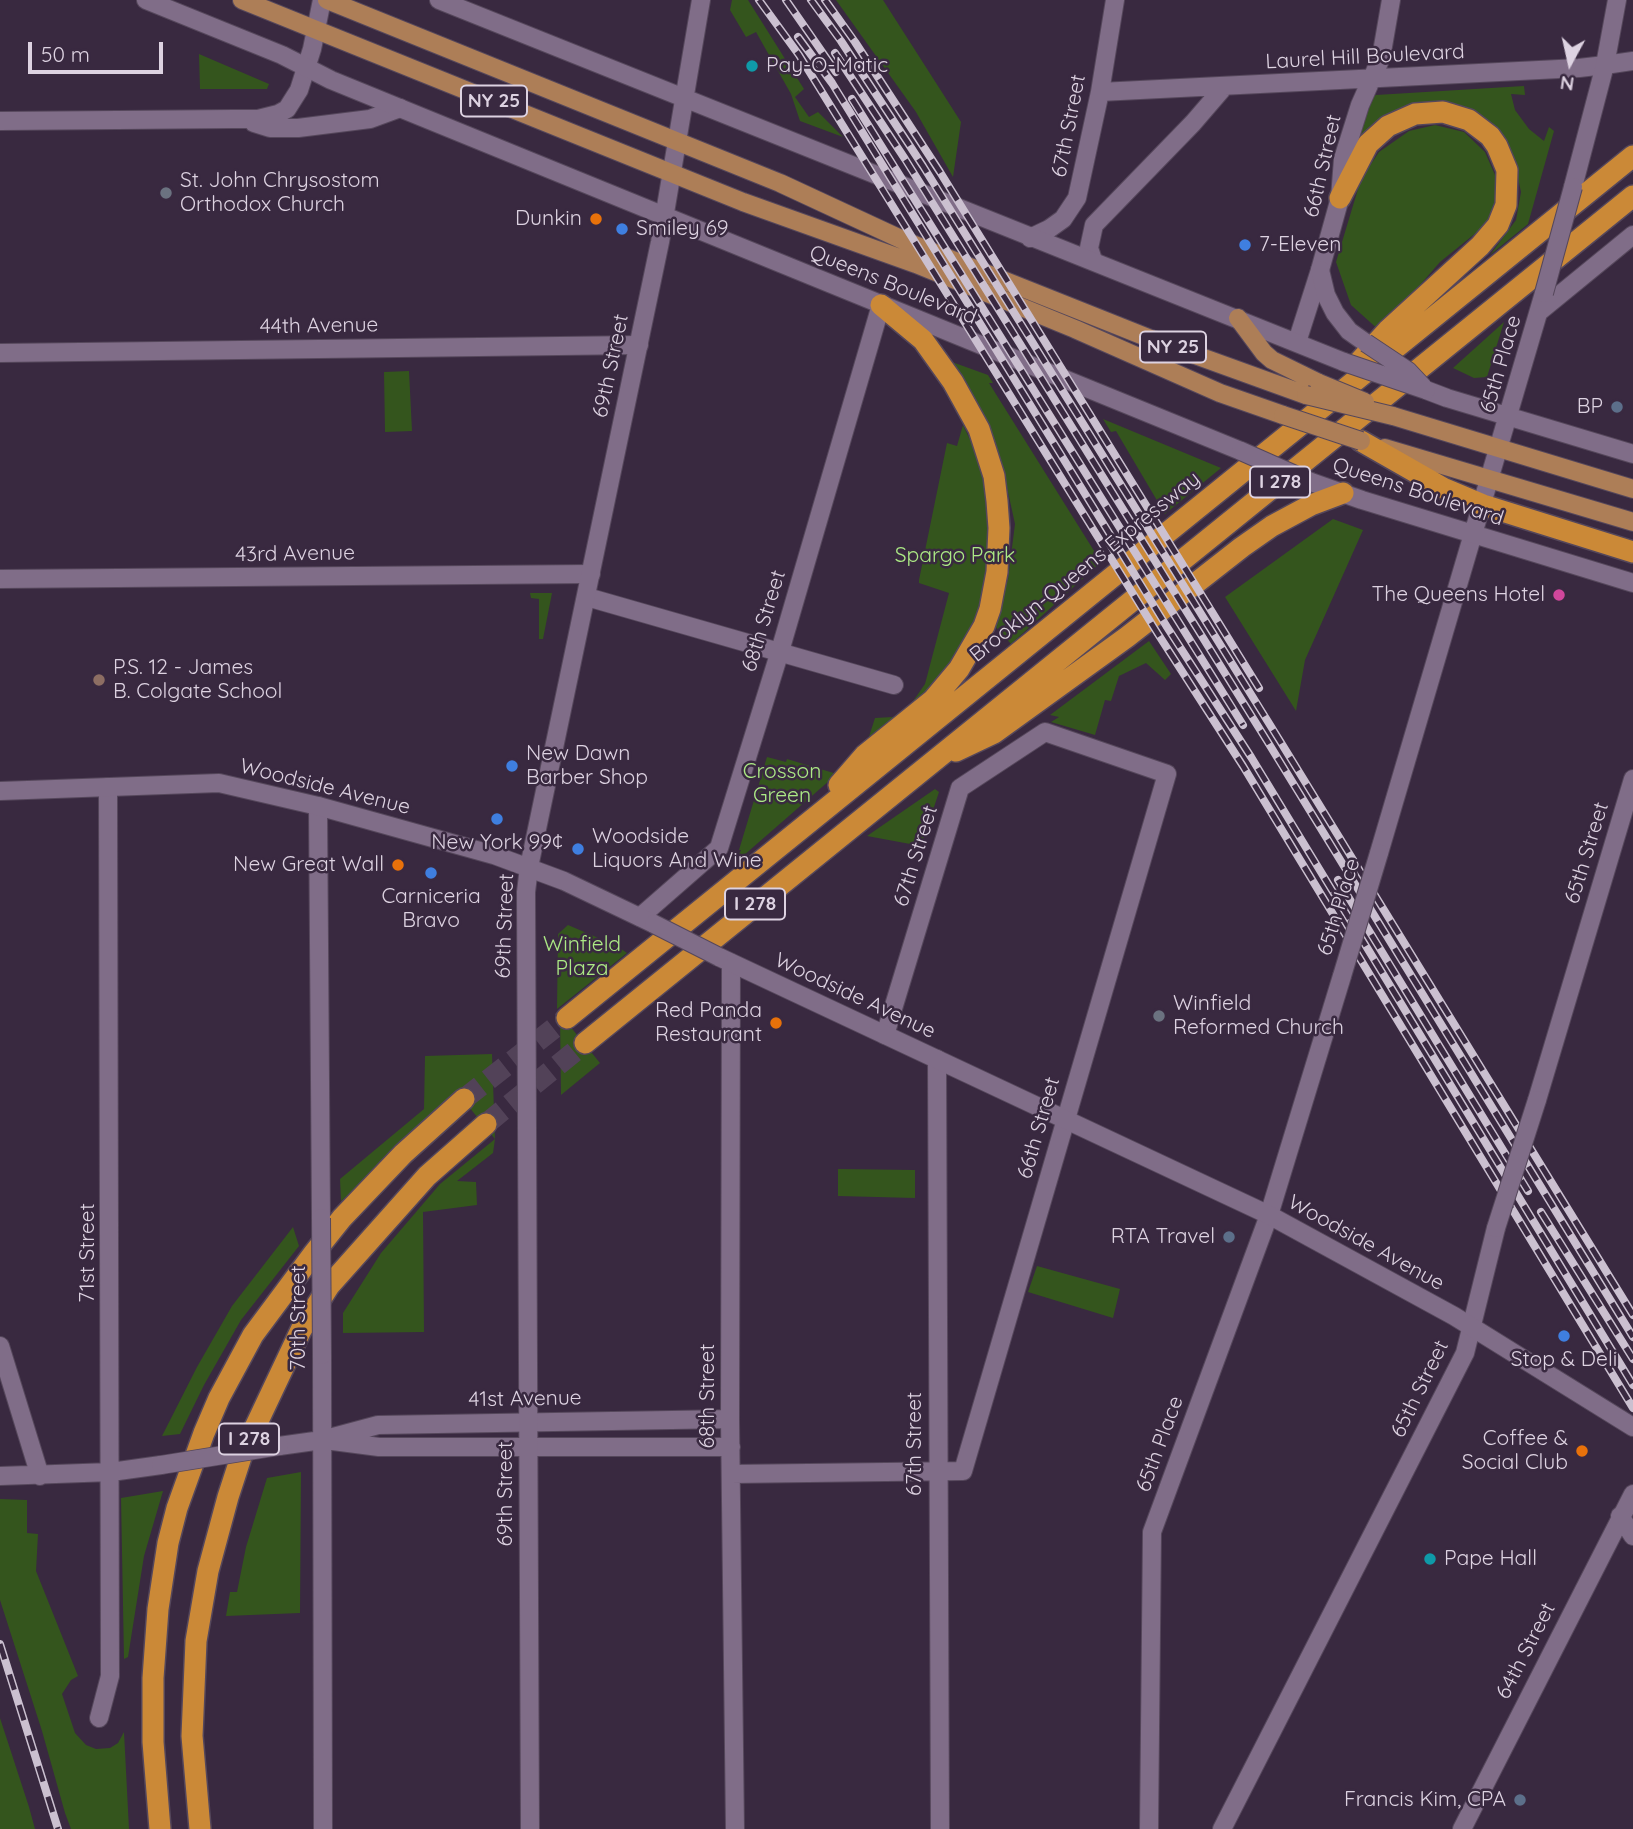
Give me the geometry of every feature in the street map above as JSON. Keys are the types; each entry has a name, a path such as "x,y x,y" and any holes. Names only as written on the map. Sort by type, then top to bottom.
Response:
{"highway":[{"path":"1310,404 1490,235 1498,225 1506,205 1507,170 1490,136 1469,120 1443,112 1415,114 1388,126 1368,144 1340,198"},
{"name":"Brooklyn-Queens Expressway","path":"568,1018 804,826 1310,404 1633,156"},
{"name":"I 278","path":"585,1043 1633,196"},
{"path":"804,826 865,755 933,700 959,669 984,625 997,572 999,528 994,477 979,429 953,382 923,341 881,305"},
{"path":"1361,441 1445,489 1483,505 1633,552"},
{"path":"926,766 995,733 1127,637 1254,538 1301,510 1343,492"},
{"name":"I 278","path":"160,1829 153,1742 153,1678 158,1609 168,1543 177,1508 204,1433 225,1386 253,1335 314,1253 403,1154 464,1100"},
{"name":"I 278","path":"200,1829 192,1736 196,1641 211,1559 242,1457 300,1330 329,1286 427,1176 486,1124"}],"main road":[{"name":"Queens Boulevard","path":"242,0 743,202 916,264 1075,329 1220,393 1361,441 1633,522"},
{"name":"NY 25","path":"324,0 780,183 905,241 1310,404 1393,416 1633,489"},
{"path":"1238,318 1272,360 1393,416"}],"street":[{"name":"Queens Boulevard","path":"146,0 282,55 400,108 1311,482 1633,583"},
{"path":"0,121 268,117 287,109 294,99 306,67 324,0"},
{"path":"439,0 1344,362 1633,454"},
{"name":"69th Street","path":"530,1829 525,914 530,867 665,216 701,0"},
{"name":"67th Street","path":"1030,238 1063,219 1077,198 1100,92 1115,0"},
{"name":"66th Street","path":"1297,342 1321,270 1340,198 1343,159 1360,106 1381,58 1391,0"},
{"name":"65th Place","path":"1149,1829 1152,1532 1269,1215 1342,976 1540,311 1605,65 1617,0"},
{"name":"Laurel Hill Boulevard","path":"1100,92 1579,68 1633,61"},
{"path":"1093,260 1089,248 1094,225 1193,123 1224,87"},
{"path":"240,119 270,128 298,128 370,119 400,108"},
{"path":"1540,311 1633,235"},
{"path":"1321,270 1326,295 1335,313 1349,331 1408,371 1426,390"},
{"name":"68th Street","path":"647,920 719,848 780,651 881,305"},
{"name":"44th Avenue","path":"0,353 639,345"},
{"name":"43rd Avenue","path":"0,579 591,574"},
{"path":"587,597 894,685"},
{"name":"67th Street","path":"885,1035 960,788 1045,732"},
{"name":"66th Street","path":"937,1472 963,1471 1167,774 1045,732"},
{"name":"65th Street","path":"1222,1829 1465,1353 1496,1228 1625,837 1633,779"},
{"name":"Woodside Avenue","path":"0,791 219,783 318,806 530,867 1269,1215 1472,1327 1571,1391 1633,1427"},
{"name":"71st Street","path":"99,1718 110,1676 108,787"},
{"name":"70th Street","path":"318,806 323,1829"},
{"name":"68th Street","path":"725,960 735,1829"},
{"name":"67th Street","path":"937,1059 940,1829"},
{"path":"0,1346 40,1476"},
{"name":"41st Avenue","path":"0,1476 111,1472 162,1465 322,1440 378,1424 730,1419"},
{"name":"41st Avenue","path":"322,1440 379,1447 731,1447"},
{"path":"731,1474 937,1472"},
{"name":"64th Street","path":"1462,1829 1633,1494"},
{"path":"1620,1516 1633,1536"}],"green space":[{"path":"732,0 748,0 804,89 795,97 809,117 818,112 843,137 800,121 791,94 756,32 746,37 730,10"},
{"path":"836,0 883,0 961,122 953,177 916,112"},
{"path":"199,54 269,84 267,89 200,89"},
{"path":"1524,86 1525,95 1511,94 1515,110 1529,129 1544,141 1549,127 1554,131 1528,224 1490,255 1516,220 1521,192 1513,155 1499,130 1467,108 1427,103 1358,142 1367,100 1376,95"},
{"path":"1435,125 1464,132 1485,152 1495,175 1496,206 1482,228 1440,262 1380,331 1351,305 1336,262 1361,179 1379,152 1409,131"},
{"path":"1504,322 1487,377 1474,378 1453,368"},
{"path":"952,362 988,375 993,383 989,383 1101,562 1011,644 994,625 1008,579 1015,524 1001,460"},
{"path":"409,371 412,431 385,432 384,372"},
{"path":"1103,419 1221,468 1165,514 1116,431 1111,432"},
{"name":"Spargo Park","path":"963,425 984,469 992,520 987,570 977,622 957,665 865,749 875,718 893,717 909,707 925,684 949,593 919,583 919,580 947,443 957,446"},
{"path":"1333,519 1363,530 1305,660 1296,711 1225,597"},
{"path":"530,593 552,593 543,639 539,639 539,599 531,598"},
{"path":"1149,641 1171,674 1165,680 1146,663 1119,676 1111,701 1105,700 1095,735 1051,722 1059,717 1050,715"},
{"name":"Crosson Green","path":"767,757 786,762 787,759 837,774 735,863 741,850"},
{"path":"935,789 939,792 921,846 867,836"},
{"name":"Winfield Plaza","path":"568,925 627,953 557,1009 558,934"},
{"path":"560,1014 600,1063 561,1095"},
{"path":"492,1054 495,1139 460,1096 341,1201 340,1179 424,1109 425,1056"},
{"path":"495,1139 493,1153 457,1181 476,1182 477,1205 423,1212 424,1332 343,1333 343,1313 381,1253 440,1184"},
{"path":"838,1169 915,1170 915,1198 838,1196"},
{"path":"293,1227 299,1246 241,1320 180,1434 162,1436 232,1306"},
{"path":"1037,1266 1120,1289 1113,1318 1028,1292"},
{"path":"301,1472 300,1613 226,1616 230,1592 237,1592 246,1547 267,1478"},
{"path":"163,1491 144,1556 128,1657 124,1659 121,1498"},
{"path":"0,1499 27,1500 27,1533 38,1534 36,1571 78,1676 71,1680 62,1694 75,1733 86,1745 96,1749 110,1748 118,1743 124,1732 129,1829 71,1829 0,1600"},
{"path":"0,1718 29,1807 35,1829 0,1829"}],"tunnel":[{"path":"464,1099 567,1018"},
{"path":"486,1124 585,1043"}],"railway":[{"path":"759,0 799,55 1158,634 1243,766 1633,1408"},
{"path":"786,0 836,72"},
{"path":"811,0 923,166 1633,1315"},
{"path":"825,0 940,172 1259,688"},
{"path":"798,37 832,83 1167,627 1251,757 1633,1385"},
{"path":"835,53 905,159 1269,744 1633,1337"},
{"path":"852,99 1243,725"},
{"path":"1338,880 1528,1191"},
{"path":"1541,1212 1633,1359"},
{"path":"0,1644 58,1829"}],"place":[{"name":"Pay-O-Matic","path":"752,66"},
{"name":"St. John Chrysostom Orthodox Church","path":"166,193"},
{"name":"Dunkin","path":"596,219"},
{"name":"Smiley 69","path":"622,229"},
{"name":"7-Eleven","path":"1245,245"},
{"name":"BP","path":"1617,407"},
{"name":"The Queens Hotel","path":"1559,595"},
{"name":"P.S. 12 - James B. Colgate School","path":"99,680"},
{"name":"New Dawn Barber Shop","path":"512,766"},
{"name":"New York 99¢","path":"497,819"},
{"name":"Woodside Liquors And Wine","path":"578,849"},
{"name":"New Great Wall","path":"398,865"},
{"name":"Carniceria Bravo","path":"431,873"},
{"name":"Winfield Reformed Church","path":"1159,1016"},
{"name":"Red Panda Restaurant","path":"776,1023"},
{"name":"RTA Travel","path":"1229,1237"},
{"name":"Stop & Deli","path":"1564,1336"},
{"name":"Coffee & Social Club","path":"1582,1451"},
{"name":"Pape Hall","path":"1430,1559"},
{"name":"Francis Kim, CPA","path":"1520,1800"}]}
